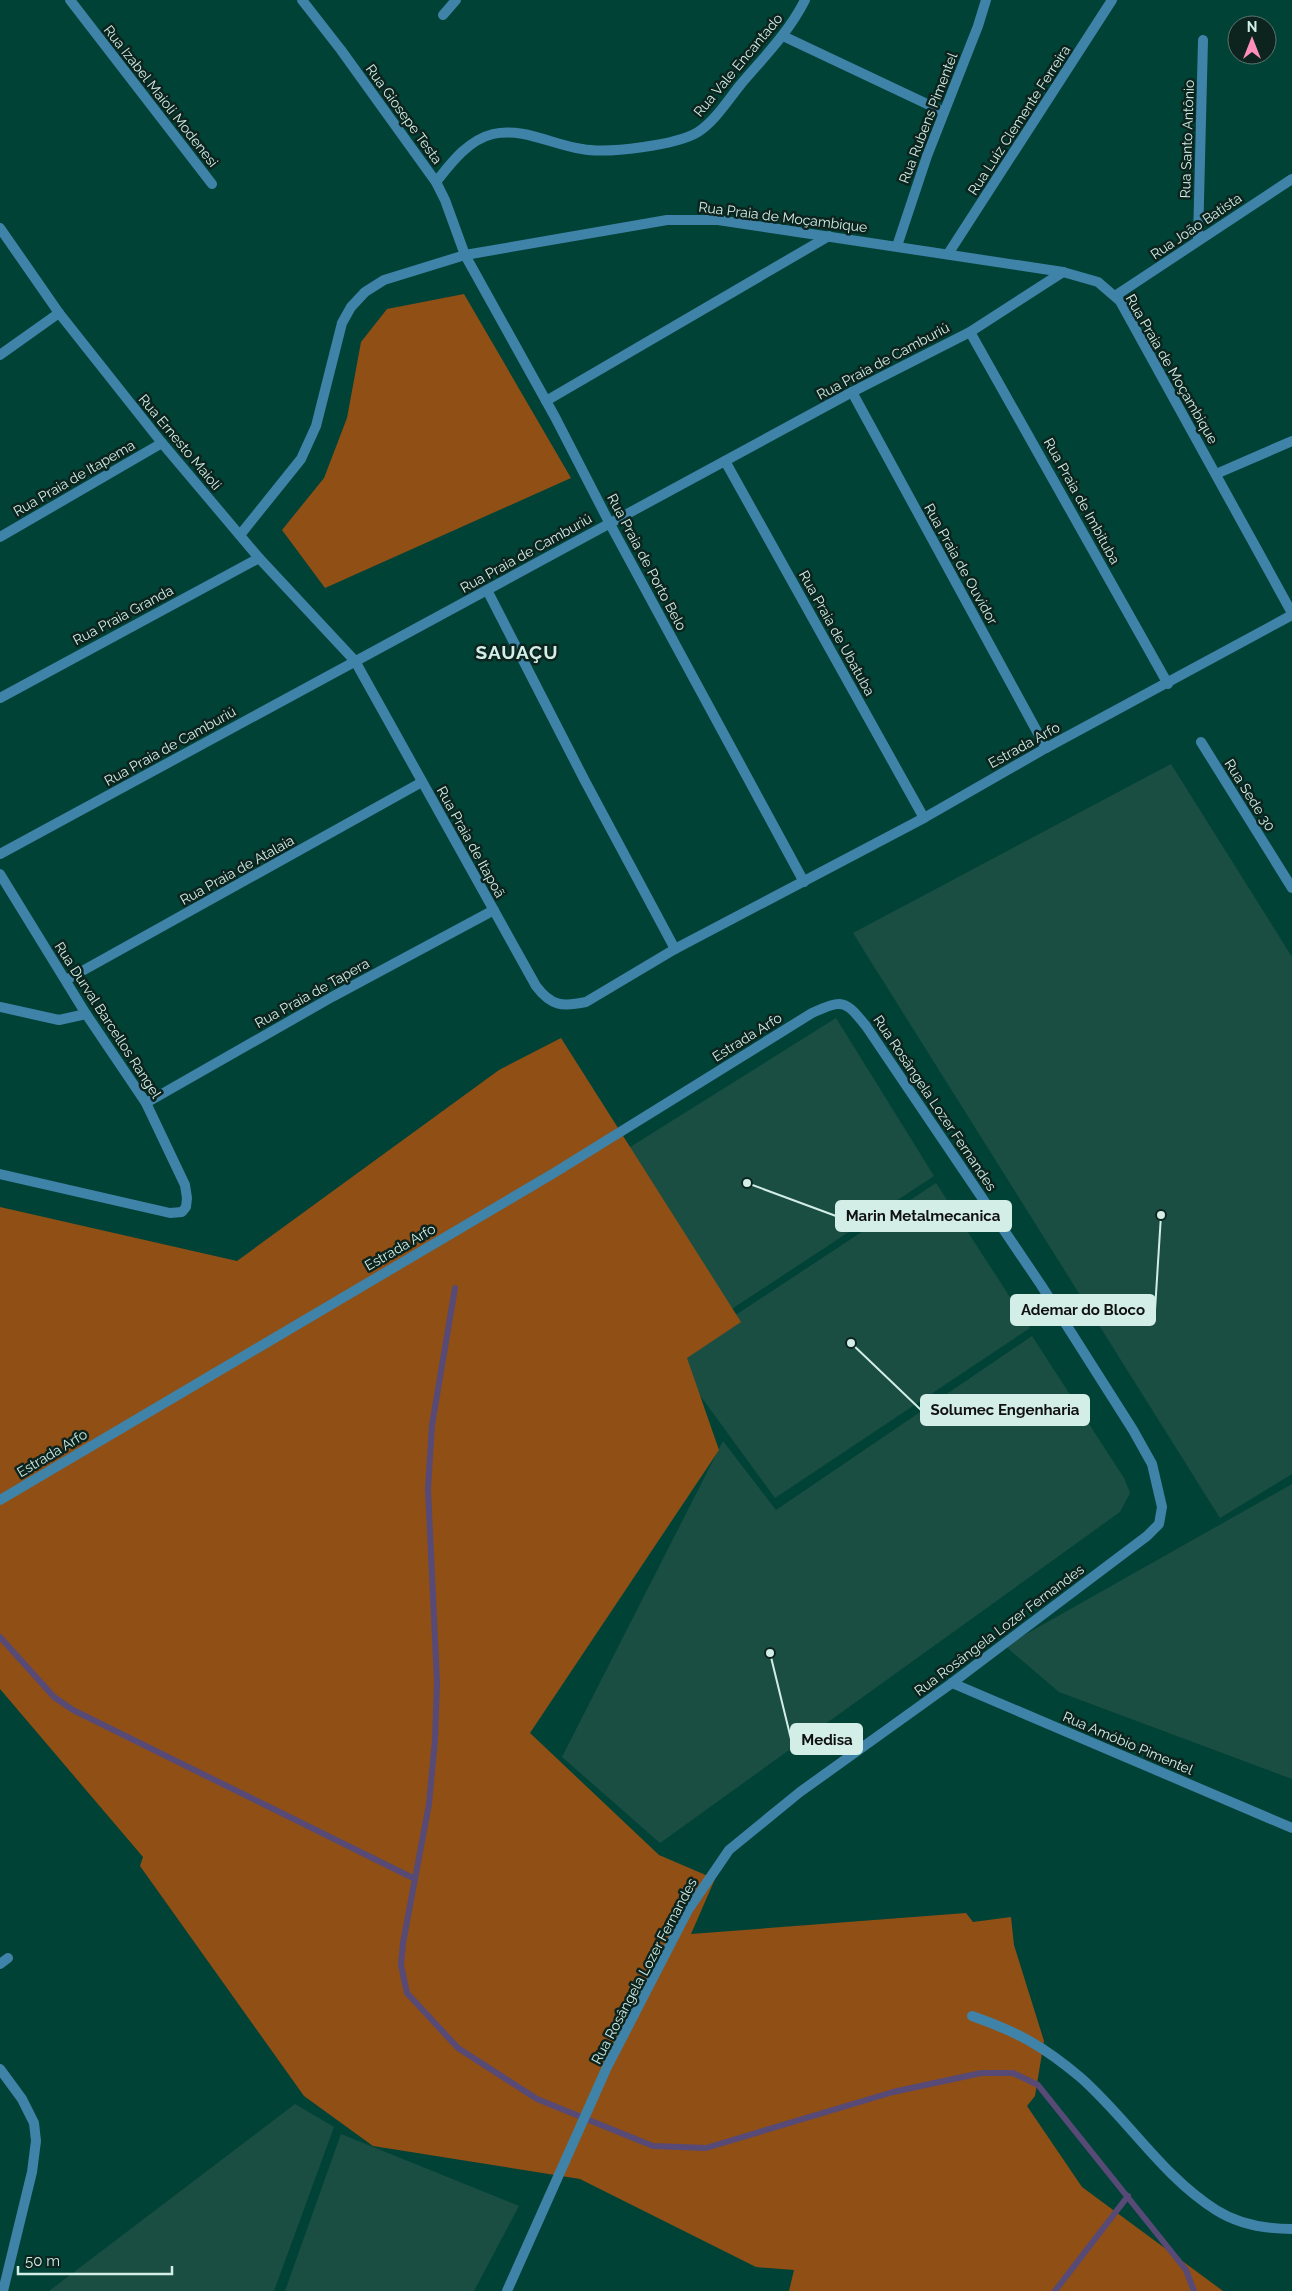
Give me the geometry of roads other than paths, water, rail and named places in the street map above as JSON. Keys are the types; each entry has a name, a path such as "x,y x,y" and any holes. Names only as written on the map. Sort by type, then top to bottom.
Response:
{"street":[{"name":"Rua Izabel Maioli Modenesi","path":"70,0 212,184"},
{"name":"Rua Giosepe Testa","path":"302,0 341,50 436,182 445,200 465,255"},
{"path":"443,14 456,0"},
{"name":"Rua Vale Encantado","path":"436,182 463,151 493,134 515,132 583,150 606,151 686,138 705,127 712,119 783,36 806,0"},
{"name":"Rua Rubens Pimentel","path":"897,246 986,0"},
{"name":"Rua Luiz Clemente Ferreira","path":"948,254 1112,0"},
{"path":"783,36 944,112"},
{"name":"Rua Santo Antônio","path":"1198,240 1203,40"},
{"name":"Rua João Batista","path":"1115,296 1292,179"},
{"name":"Rua Praia de Moçambique","path":"240,535 301,459 310,441 320,408 333,350 342,323 351,307 365,292 384,280 465,255 667,220 718,220 1063,272 1098,282 1120,301 1292,614"},
{"name":"Rua Ernesto Maioli","path":"0,228 60,313 162,443 259,558 355,661"},
{"path":"546,401 829,236"},
{"name":"Rua Praia de Porto Belo","path":"465,255 546,401 610,524 804,882"},
{"name":"Rua Praia de Camburiú","path":"0,854 852,392 970,332 1063,272"},
{"path":"0,355 60,313"},
{"name":"Rua Praia de Imbituba","path":"970,332 1168,684"},
{"name":"Rua Praia de Ouvidor","path":"852,392 1046,748"},
{"path":"1216,474 1292,441"},
{"name":"Rua Praia de Itapema","path":"0,537 162,443"},
{"name":"Rua Praia de Ubatuba","path":"725,461 924,818"},
{"name":"Rua Praia Granda","path":"0,698 259,558"},
{"path":"487,590 674,949"},
{"name":"Estrada Arfo","path":"586,1002 674,949 924,818 1046,748 1168,684 1292,614"},
{"name":"Rua Praia de Itapoã","path":"355,661 545,998 562,1005 586,1002"},
{"name":"Rua Sede 30","path":"1200,742 1292,888"},
{"name":"Rua Praia de Atalaia","path":"66,980 422,782"},
{"name":"Rua Durval Barcellos Rangel","path":"0,874 86,1014 146,1103 184,1185 187,1198 186,1207 182,1212 170,1213 0,1174"},
{"name":"Rua Praia de Tapera","path":"146,1103 332,997 494,910"},
{"name":"Rua Rosângela Lozer Fernandes","path":"507,2291 607,2067 688,1910 712,1872 729,1850 764,1820 952,1683 1148,1536 1159,1524 1162,1506 1158,1482 1152,1464 1133,1430 1046,1293 866,1026 853,1009 843,1004 834,1003 812,1013"},
{"path":"0,1007 60,1020 86,1014"},
{"name":"Estrada Arfo","path":"0,1500 554,1172 812,1013"},
{"name":"Rua Amóbio Pimentel","path":"952,1683 1292,1828"},
{"path":"972,2016 1011,2030 1052,2055 1082,2079 1169,2170 1216,2210 1239,2221 1271,2229 1292,2229"},
{"path":"0,2069 22,2100 34,2122 36,2141 32,2172 2,2291"}],"waterway":[{"path":"455,1288 432,1425 428,1489 437,1682 435,1740 429,1804 403,1943 401,1965 407,1993 458,2048 537,2099 653,2146 706,2148 893,2092 981,2073 1013,2073 1038,2085 1186,2270 1194,2291"},
{"path":"0,1637 54,1697 73,1710 415,1879"},
{"path":"1055,2291 1128,2196"}],"place":[{"name":"Marin Metalmecanica","path":"747,1183"},
{"name":"Ademar do Bloco","path":"1161,1215"},
{"name":"Solumec Engenharia","path":"851,1343"},
{"name":"Medisa","path":"770,1653"}],"district":[{"name":"SAUAÇU","path":"517,652"}]}
